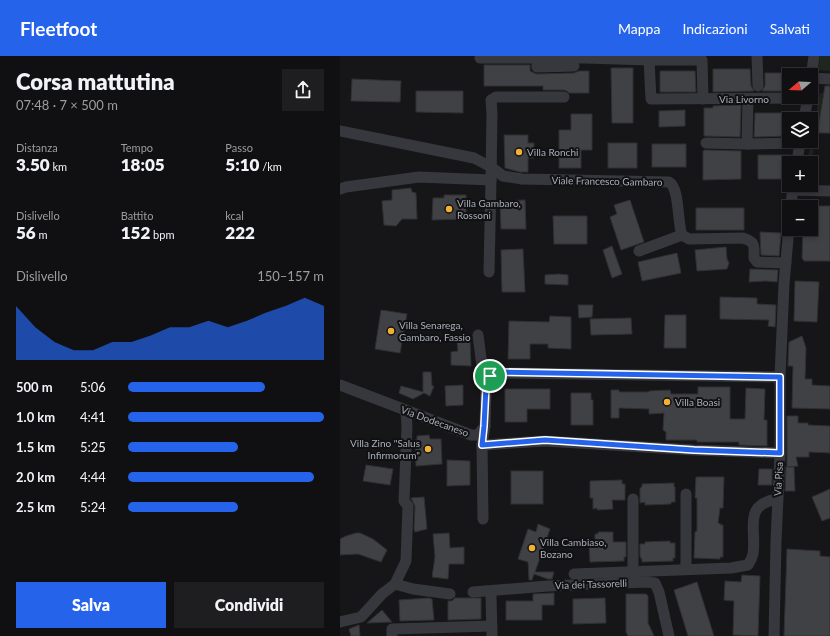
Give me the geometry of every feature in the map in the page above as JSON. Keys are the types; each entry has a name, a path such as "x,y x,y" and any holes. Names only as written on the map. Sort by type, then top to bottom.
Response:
{"street":[{"name":"Via Livorno","path":"757,56 758,86"},
{"path":"812,68 814,56"},
{"path":"480,58 590,57 649,60 702,58 704,99"},
{"path":"537,58 537,67 574,66"},
{"name":"Via Livorno","path":"649,60 651,99 782,98"},
{"path":"818,78 830,79"},
{"path":"489,272 491,100 496,97 564,97"},
{"path":"747,144 748,99"},
{"name":"Viale Francesco Gambaro","path":"340,131 474,158 491,167 503,176 522,179 669,182 672,183 674,189 682,236"},
{"path":"706,143 782,143"},
{"path":"340,189 420,177 491,180"},
{"path":"818,190 830,191"},
{"path":"639,251 682,236 689,239 743,238 750,240 754,245 754,258 757,262 786,263"},
{"name":"Via Pisa","path":"774,636 777,499 780,453 780,377 788,236"},
{"path":"478,335 482,366 490,376"},
{"path":"490,376 501,372 780,377"},
{"path":"484,426 486,387 490,376"},
{"name":"Via Dodecaneso","path":"340,385 471,436 478,435 484,426"},
{"path":"340,622 360,617 382,594 395,584 406,561 408,506 404,501 407,427 406,411"},
{"name":"Via Dodecaneso","path":"482,519 482,445 484,426"},
{"path":"482,445 545,440 694,450 780,453"},
{"path":"686,494 686,569"},
{"path":"633,498 633,572"},
{"path":"574,574 731,568 748,565 753,555 754,515 759,506 770,500 777,499"},
{"name":"Via dei Tassorelli","path":"473,592 548,586 646,582 655,583 659,592 669,636"},
{"path":"395,584 413,589 450,594"},
{"path":"392,636 392,629 492,631 491,596"}],"shaded area":[{"path":"820,56 830,56 830,71 818,70"},
{"path":"820,93 823,93 818,122 818,112 816,112"},
{"path":"810,148 814,148 812,156 808,156"}],"building":[{"path":"484,65 530,65 530,71 537,74 589,71 589,93 569,93 564,90 543,90 543,86 484,86"},
{"path":"611,68 633,68 633,123 612,123"},
{"path":"713,69 750,69 751,86 754,91 713,92"},
{"path":"660,71 695,71 696,92 660,92"},
{"path":"765,73 782,73 782,91 762,91 765,86"},
{"path":"352,79 401,81 400,102 351,101"},
{"path":"825,86 830,86 830,133 818,133"},
{"path":"416,91 463,91 463,113 416,112"},
{"path":"741,105 740,137 704,136 704,108 713,108 713,106"},
{"path":"685,110 685,126 659,127 659,111"},
{"path":"755,113 782,113 782,136 754,137"},
{"path":"571,114 592,114 592,150 581,150 581,168 559,168 559,130 571,130"},
{"name":"Villa Ronchi","path":"504,135 528,135 528,143 534,143 534,158 528,158 528,172 520,172 505,168"},
{"path":"608,143 637,143 637,168 608,168"},
{"path":"652,144 686,144 686,167 652,167"},
{"path":"704,150 741,151 741,179 703,180"},
{"path":"758,155 791,155 782,156 782,179 758,179"},
{"path":"411,188 412,192 416,193 417,219 402,219 396,226 384,225 382,201 392,200 392,190"},
{"name":"Villa Gambaro, Rossoni","path":"444,195 466,195 466,219 432,220 433,198 444,198"},
{"path":"525,200 526,229 501,229 500,201"},
{"path":"630,200 644,242 621,250 610,217 617,214 614,205"},
{"path":"818,206 830,206 830,261 804,261 802,258 803,236 818,236"},
{"path":"696,208 744,208 744,230 696,230"},
{"path":"553,216 587,216 587,244 554,244"},
{"path":"760,232 781,233 779,256 761,255"},
{"path":"612,246 622,274 612,278 603,250"},
{"path":"726,247 727,259 729,263 727,269 697,271 695,250"},
{"path":"523,249 525,292 502,292 501,250"},
{"path":"677,253 681,273 642,281 638,262"},
{"path":"750,269 778,270 777,282 749,282"},
{"path":"545,275 568,275 568,285 545,284"},
{"path":"795,281 819,282 817,322 794,321"},
{"path":"720,297 757,298 757,304 776,305 775,327 768,326 769,320 720,319"},
{"path":"578,305 593,305 592,317 579,318"},
{"name":"Villa Senarega, Gambaro, Fassio","path":"381,310 407,314 400,353 375,349"},
{"path":"665,315 686,315 686,348 664,348"},
{"path":"550,316 571,317 571,349 548,348 548,344 530,344 530,359 508,359 509,321 549,322"},
{"path":"631,318 632,334 591,335 590,319"},
{"path":"802,336 806,348 805,379 812,379 812,385 830,386 830,409 792,408 793,366 788,366 789,342"},
{"path":"470,340 471,366 451,365 451,352 458,351 457,341"},
{"path":"423,372 431,372 432,386 434,386 430,396 424,393 413,399 399,393 401,386 423,392"},
{"path":"463,385 463,405 446,406 445,386"},
{"path":"698,387 730,387 730,419 745,419 746,388 765,389 764,420 767,420 767,446 739,445 739,442 666,440 666,432 663,430 664,413 649,414 649,409 619,408 619,418 611,418 611,390 619,390 619,392 649,392 670,390 671,394 698,394"},
{"path":"505,389 550,389 550,409 527,409 527,422 505,422"},
{"path":"571,393 591,393 591,400 593,400 593,425 571,425"},
{"path":"787,416 798,416 798,423 830,426 830,453 809,452 809,457 796,457 798,466 787,467"},
{"name":"Villa Zino \"Salus Infirmorum\"","path":"429,435 430,439 441,439 442,464 416,466 415,440 417,440 417,436"},
{"path":"447,460 470,461 470,485 447,486"},
{"path":"366,465 393,469 390,485 363,481"},
{"path":"786,467 794,467 795,491 785,491"},
{"path":"759,469 772,469 772,485 758,485"},
{"path":"511,471 543,471 543,504 511,504"},
{"path":"696,477 724,477 723,508 720,508 718,523 723,525 723,557 720,557 720,559 694,558 695,532 697,531 697,498 695,498"},
{"path":"622,480 622,484 625,484 625,500 612,500 613,509 593,509 593,498 590,498 590,481"},
{"path":"674,483 675,502 671,502 671,504 645,505 645,502 640,503 640,488 642,487 642,484"},
{"path":"830,489 830,518 822,521 812,497"},
{"path":"424,497 427,529 415,532 415,506 411,498"},
{"name":"Villa Cambiaso, Bozano","path":"538,524 550,529 535,572 554,572 552,579 534,574 532,580 529,580 528,562 518,559 528,529 536,532"},
{"path":"598,532 613,532 613,542 626,542 626,557 624,557 624,561 590,562 589,545 595,545 595,534 598,534"},
{"path":"360,533 373,539 387,550 381,562 358,554 340,555 340,539"},
{"path":"449,533 450,548 464,547 464,564 449,564 448,579 432,577 435,557 433,534"},
{"path":"670,541 670,543 675,543 675,558 673,558 673,561 642,562 640,557 640,544 645,544 645,542"},
{"path":"787,549 820,551 820,556 830,557 830,636 784,636"},
{"path":"742,575 760,576 758,636 733,635 734,601 724,600 725,581 741,582"},
{"path":"697,582 714,636 688,636 674,590"},
{"path":"554,593 554,605 542,605 542,620 506,620 506,601 533,601 533,594"},
{"path":"626,594 646,594 648,596 648,623 654,636 628,636 626,632"},
{"path":"455,598 481,598 481,619 448,620 448,601 452,601"},
{"path":"605,598 606,623 573,624 573,599"},
{"path":"432,599 434,620 400,621 399,600"},
{"path":"382,610 392,622 367,623"},
{"path":"359,625 360,636 351,636 349,629"}],"place":[{"name":"Villa Ronchi","path":"519,152"},
{"name":"Villa Gambaro, Rossoni","path":"449,209"},
{"name":"Villa Senarega, Gambaro, Fassio","path":"391,331"},
{"name":"Villa Boasi","path":"667,402"},
{"name":"Villa Zino \"Salus Infirmorum\"","path":"428,449"},
{"name":"Villa Cambiaso, Bozano","path":"532,548"}],"route":[{"path":"501,372 780,377 780,453 694,450 545,440 482,445 486,387 490,376 501,372"}]}
